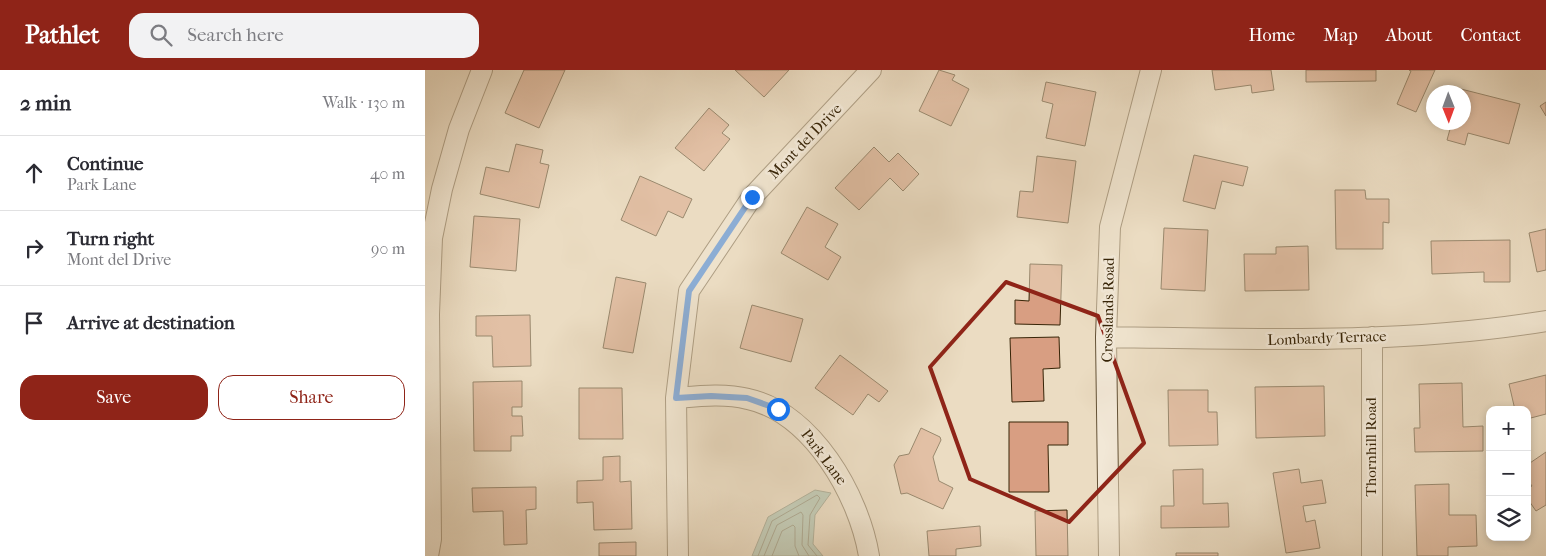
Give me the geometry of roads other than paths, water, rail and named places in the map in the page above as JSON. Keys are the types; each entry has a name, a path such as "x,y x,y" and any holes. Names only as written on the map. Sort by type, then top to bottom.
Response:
{"street":[{"path":"428,556 432,521 429,314 432,238 442,189 459,129 481,70"},
{"name":"Mont del Drive","path":"678,556 676,398 689,291 752,197 871,70"},
{"name":"Crosslands Road","path":"1109,556 1106,337 1110,227 1151,70"},
{"name":"Lombardy Terrace","path":"1106,337 1330,340 1489,330 1546,321"},
{"name":"Thornhill Road","path":"1372,337 1372,556"},
{"name":"Park Lane","path":"676,398 711,396 747,398 778,409 803,428 849,491 867,543 869,556"}],"water":[{"path":"815,490 831,493 815,515 813,544 823,556 752,556 768,517"}]}
